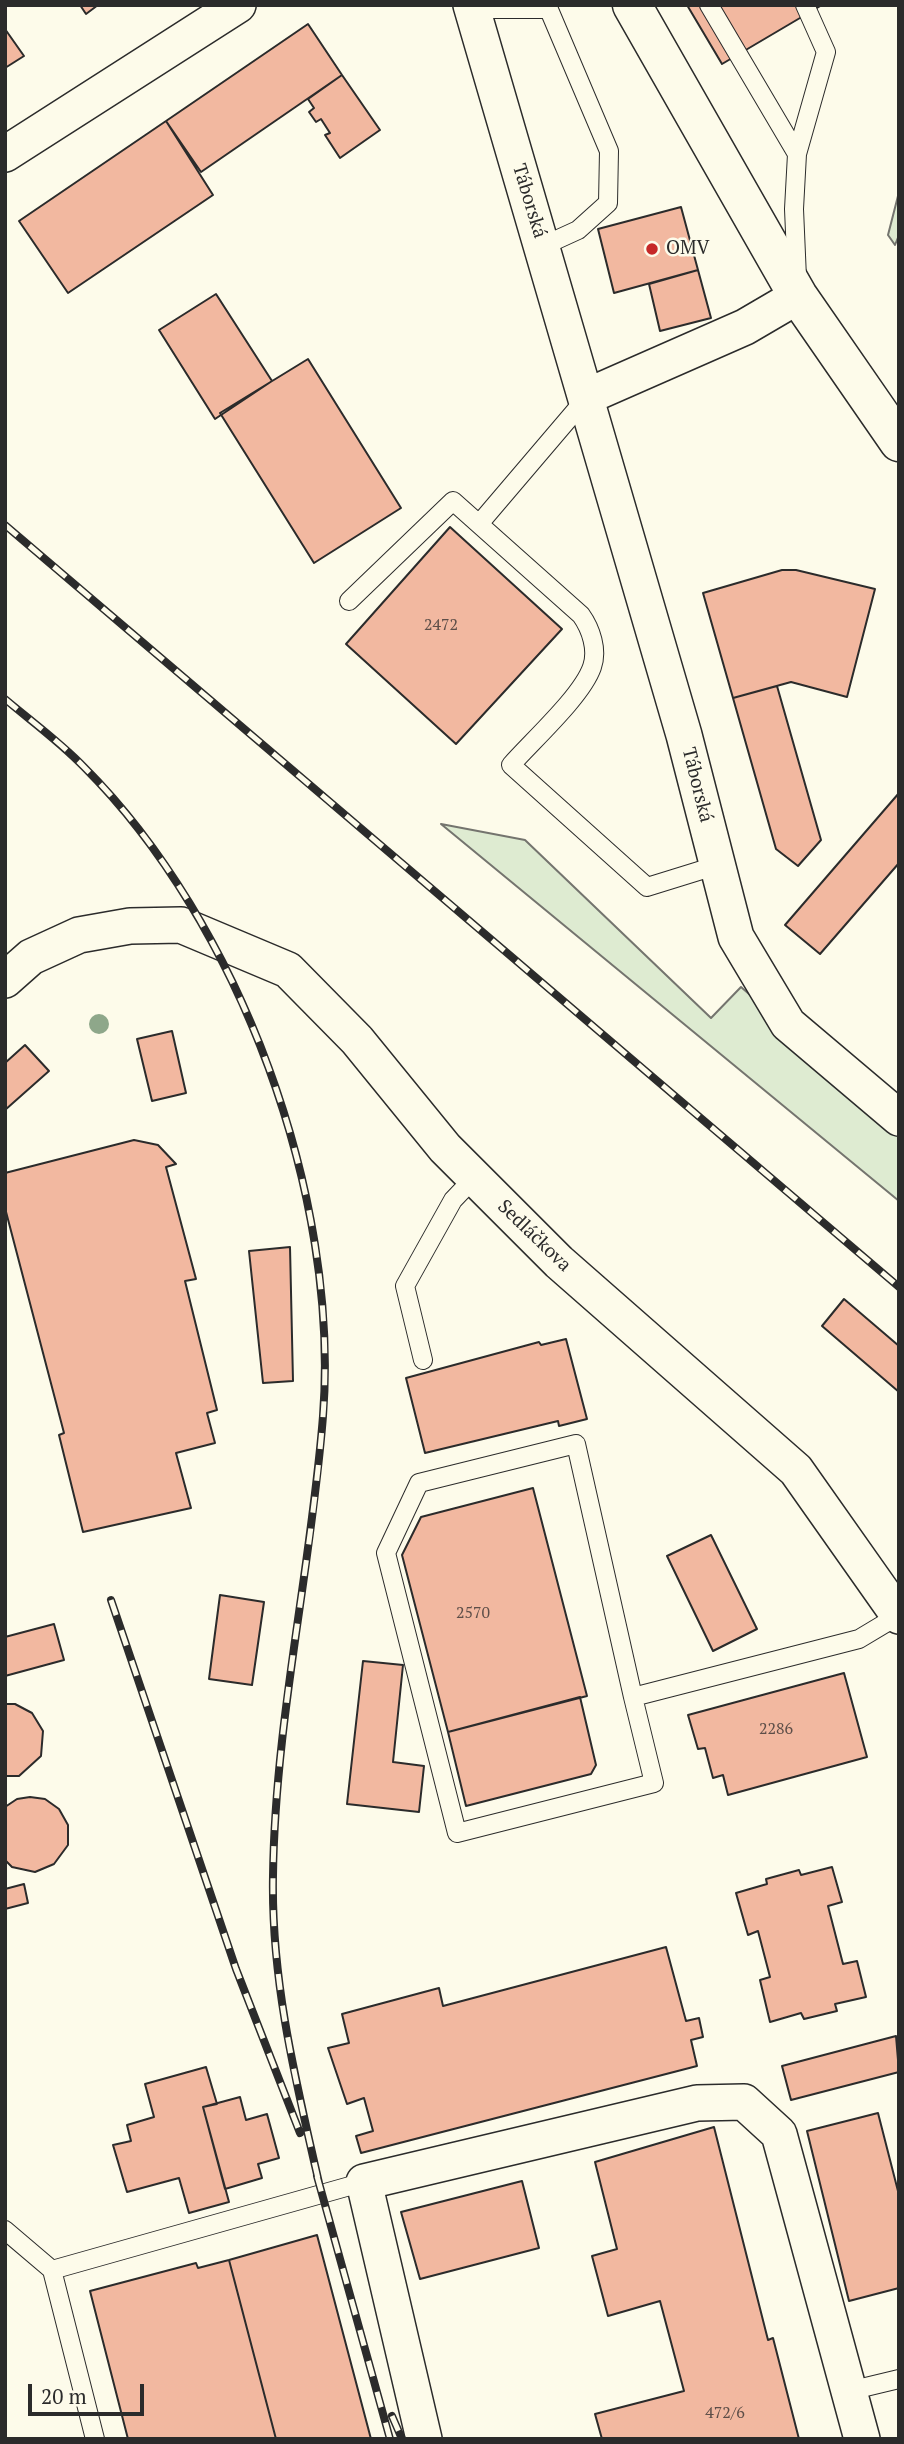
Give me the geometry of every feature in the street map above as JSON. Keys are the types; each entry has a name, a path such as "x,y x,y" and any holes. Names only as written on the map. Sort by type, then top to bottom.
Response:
{"main road":[{"path":"632,5 798,296 899,442"}],"street":[{"path":"5,154 238,5"},
{"name":"Táborská","path":"472,7 588,396 684,735 736,937 788,1024 899,1118"},
{"path":"588,396 745,327 798,296"},
{"name":"Sedláčkova","path":"5,980 32,957 79,935 130,926 181,925 288,970 357,1040 445,1148 559,1262 796,1470 899,1615"},
{"path":"424,2439 364,2182 697,2103 744,2102 779,2134 862,2439"}],"lane":[{"path":"709,5 797,154"},
{"path":"798,296 794,209 797,154 825,52 805,5"},
{"path":"472,7 547,7 609,151 608,203 578,230 543,246"},
{"path":"479,524 588,396"},
{"path":"349,601 453,500 581,615 589,626 594,648 593,665 584,683 511,765 647,887 718,865"},
{"path":"423,1360 405,1286 453,1200 474,1178"},
{"path":"576,1444 633,1697 654,1783 457,1833 386,1552 419,1483 576,1444"},
{"path":"633,1697 859,1639 899,1615"},
{"path":"52,2270 364,2182"},
{"path":"5,2230 52,2270 95,2439"},
{"path":"849,2391 899,2379"}],"green space":[{"path":"899,192 899,235 895,245 888,235"},
{"path":"441,824 525,840 711,1018 741,987 899,1125 899,1201"}],"building":[{"path":"80,5 98,5 86,14"},
{"path":"687,5 822,5 722,64"},
{"path":"308,24 342,75 201,172 166,121"},
{"path":"5,29 24,56 5,68"},
{"path":"342,75 380,130 340,158 325,135 330,133 321,119 316,122 309,112 314,108 308,99"},
{"path":"166,121 213,195 68,293 19,221"},
{"path":"681,207 698,270 614,293 598,229"},
{"path":"698,270 711,318 660,331 649,284"},
{"path":"216,294 272,381 215,419 159,330"},
{"path":"308,359 401,508 314,563 220,413"},
{"path":"450,527 562,629 456,744 346,644"},
{"path":"782,570 796,570 875,589 847,697 791,682 733,698 703,593"},
{"path":"777,686 821,840 798,866 776,849 733,698"},
{"path":"899,793 899,863 820,954 785,925"},
{"path":"172,1031 186,1093 152,1101 137,1039"},
{"path":"25,1045 49,1071 5,1110 5,1063"},
{"path":"134,1140 158,1145 176,1164 166,1167 196,1279 185,1281 217,1410 207,1413 215,1443 176,1453 191,1508 83,1532 59,1435 64,1433 5,1208 5,1173"},
{"path":"290,1247 293,1381 263,1383 249,1251"},
{"path":"844,1299 899,1346 899,1392 822,1326"},
{"path":"566,1339 587,1419 559,1426 558,1421 425,1453 406,1378 539,1342 541,1345"},
{"path":"533,1488 587,1696 448,1732 402,1555 421,1517"},
{"path":"711,1535 757,1629 713,1651 667,1556"},
{"path":"220,1595 264,1602 252,1685 209,1679"},
{"path":"54,1624 64,1660 5,1676 5,1637"},
{"path":"363,1661 403,1665 393,1762 424,1766 419,1812 347,1804"},
{"path":"844,1673 867,1757 728,1795 723,1775 713,1778 705,1748 698,1749 688,1715"},
{"path":"580,1697 596,1765 591,1774 466,1806 448,1732"},
{"path":"5,1704 15,1704 32,1713 43,1731 41,1756 19,1776 5,1776"},
{"path":"17,1799 45,1799 59,1809 68,1825 68,1845 54,1864 35,1872 12,1867 5,1860 5,1807"},
{"path":"832,1867 842,1902 828,1906 843,1964 857,1961 866,1997 835,2004 837,2011 804,2019 801,2013 770,2022 760,1980 770,1977 758,1931 748,1935 736,1893 767,1884 766,1879 799,1870 801,1875"},
{"path":"24,1884 28,1903 5,1909 5,1889"},
{"path":"666,1947 686,2021 699,2018 703,2037 691,2040 697,2066 361,2153 356,2136 373,2131 364,2098 347,2104 328,2048 349,2043 342,2014 439,1988 443,2006"},
{"path":"896,2036 899,2072 791,2100 782,2066"},
{"path":"206,2067 217,2104 203,2107 229,2202 189,2213 179,2178 127,2192 113,2145 131,2141 127,2125 154,2117 145,2084"},
{"path":"240,2097 246,2120 267,2114 279,2158 258,2164 262,2178 225,2189 203,2107"},
{"path":"878,2113 899,2195 899,2288 849,2301 807,2131"},
{"path":"714,2127 768,2340 773,2338 799,2439 602,2439 595,2414 684,2391 660,2301 608,2316 592,2256 617,2249 595,2162"},
{"path":"522,2181 539,2248 420,2279 401,2212"},
{"path":"317,2235 371,2439 276,2439 229,2260"},
{"path":"229,2260 276,2439 128,2439 90,2291 196,2263 198,2268"}],"railway":[{"path":"5,525 899,1287"},
{"path":"5,699 84,767 140,831 190,903 233,983 268,1067 296,1155 315,1243 324,1331 323,1416 280,1760 275,1818 273,1915 287,2031 319,2183"},
{"path":"111,1600 236,1969 300,2133"},
{"path":"317,2176 390,2439"},
{"path":"392,2416 402,2439"}],"place":[{"name":"OMV","path":"652,249"}]}
